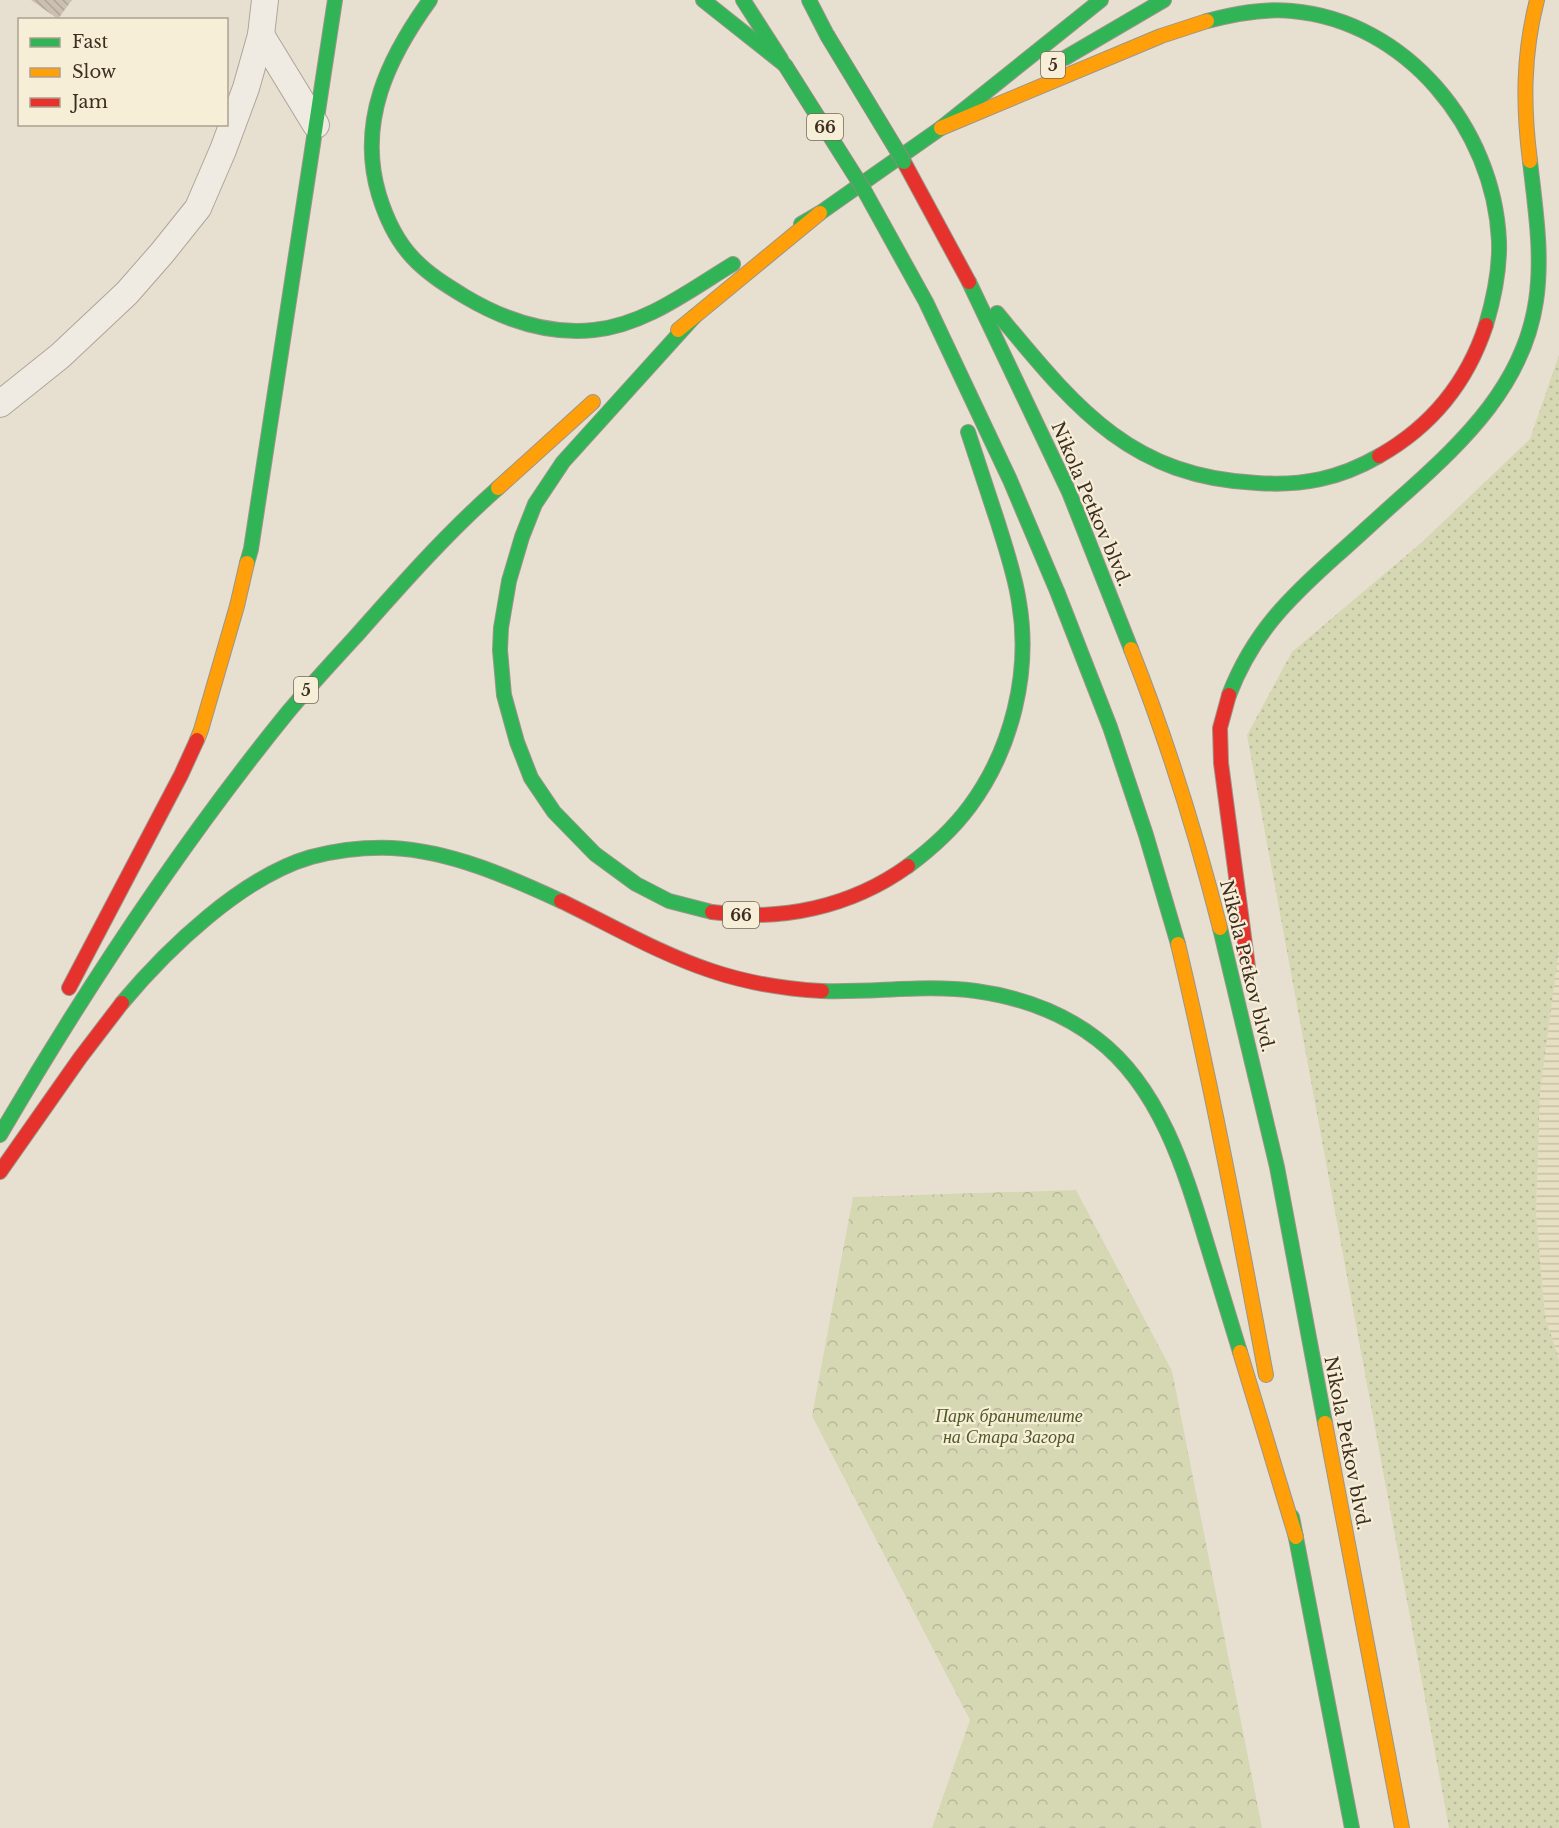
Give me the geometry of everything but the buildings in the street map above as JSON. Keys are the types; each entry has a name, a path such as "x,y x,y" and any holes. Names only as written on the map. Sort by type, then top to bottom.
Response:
{"main road":[{"path":"63,1000 181,775 201,730 220,666 251,549 335,0"},
{"path":"430,0 400,43 381,87 372,114 369,143 371,171 386,217 411,256 428,272 472,301 514,321 551,331 597,330 618,325 639,318 820,213"},
{"path":"703,0 785,65"},
{"name":"66","path":"695,316 563,462 534,507 522,537 505,596 500,628 499,660 508,717 532,780 548,805 566,827 606,863 646,889 681,905 705,912 761,915 821,908 881,884 910,864 959,820 979,794 993,768 1013,714 1019,685 1022,615 1016,581 927,302 864,190 743,0"},
{"path":"802,0 827,35"},
{"path":"810,0 827,35"},
{"path":"941,128 1101,0"},
{"name":"5","path":"622,378 820,213 941,128 1164,0"},
{"path":"1250,981 1221,771 1220,725 1232,688 1248,652 1272,618 1306,584 1453,451 1482,420 1521,358 1534,318 1540,273 1539,228 1526,138 1525,93 1526,54 1537,0"},
{"path":"941,128 1166,34 1207,20 1269,10 1317,14 1365,30 1412,61 1437,86 1449,101 1470,137 1490,185 1498,217 1497,283 1490,312 1468,369 1453,392 1413,434 1392,448 1348,470 1304,483 1256,483 1204,478 1166,465 1135,450 1114,437 1077,405 968,279"},
{"name":"Nikola Petkov blvd.","path":"827,35 904,162 968,279 1069,492 1118,614 1174,767 1203,862 1277,1167 1402,1828"},
{"path":"927,302 1010,480 1057,591 1110,727 1146,835 1175,933 1202,1044 1227,1164 1268,1386"},
{"name":"5","path":"0,1135 50,1050 138,915 188,843 288,712 398,587 469,514 604,393"},
{"path":"0,1172 100,1029 138,983 173,948 228,902 259,882 310,857 336,850 391,847 417,850 477,867 544,893 683,960 748,981 808,990 872,991 940,988 1004,996 1056,1014 1101,1042 1121,1060 1140,1083 1156,1111 1172,1142 1188,1182 1296,1537"},
{"path":"1255,1016 1277,1167"},
{"path":"0,1123 47,1031"},
{"path":"1274,1421 1352,1828"}],"street":[{"path":"0,404 60,356 127,292 198,208 246,88 261,35 265,0"},
{"path":"261,35 315,125"}],"shaded area":[{"path":"1559,949 1559,1360 1545,1316 1536,1214 1540,1092"}],"green space":[{"path":"1559,355 1559,949 1540,1092 1536,1214 1545,1316 1559,1360 1559,1828 1449,1828 1247,735 1292,652 1421,543 1530,439"},
{"name":"Парк бранителите на Стара Загора","path":"1076,1190 1172,1371 1262,1828 932,1828 970,1720 812,1416 853,1197"}],"traffic: fast":[{"path":"247,563 335,0"},
{"path":"430,0 401,45 380,92 374,117 372,142 373,168 385,212 401,244 425,269 479,305 510,319 543,328 577,331 613,327 649,314 733,264"},
{"path":"703,0 785,65"},
{"path":"743,0 781,59"},
{"path":"809,0 827,35"},
{"path":"801,224 941,128 1101,0"},
{"path":"1065,58 1164,0"},
{"path":"1207,21 1270,10 1292,11 1333,19 1372,35 1406,58 1436,87 1461,121 1481,159 1493,199 1499,241 1499,263 1486,325"},
{"path":"827,35 904,162"},
{"path":"785,65 864,190"},
{"path":"1229,695 1249,653 1287,603 1429,472 1471,430 1505,383 1519,358 1529,331 1536,301 1539,266 1538,231 1530,161"},
{"path":"864,190 926,302 1010,480 1057,591 1110,727 1146,835 1178,944"},
{"path":"969,282 1069,492 1131,649"},
{"path":"997,313 1052,377 1107,430 1138,451 1173,467 1212,478 1274,484 1320,479 1349,470 1379,456"},
{"path":"695,316 563,462 535,504 509,581 501,628 500,650 504,695 517,742 531,778 554,812 595,854 636,884 669,901 712,912"},
{"path":"908,866 956,823 985,784 1007,735 1020,682 1022,629 1013,572 968,432"},
{"path":"0,1135 100,972 172,866 248,762 296,702 408,578 498,488"},
{"path":"122,1003 184,938 233,897 285,867 311,857 352,850 382,848 414,850 458,860 500,874 561,901"},
{"path":"1220,928 1277,1167 1325,1423"},
{"path":"822,991 918,988 976,991 1008,997 1039,1007 1084,1029 1097,1039 1138,1081 1167,1132 1189,1188 1240,1352"},
{"path":"1292,1517 1352,1828"}],"traffic: slow":[{"path":"1530,161 1525,100 1529,40 1537,0"},
{"path":"941,128 1161,36 1207,21"},
{"path":"678,330 820,213"},
{"path":"498,488 593,402"},
{"path":"197,740 237,606 247,563"},
{"path":"1131,649 1180,787 1220,928"},
{"path":"1178,944 1214,1105 1266,1375"},
{"path":"1240,1352 1296,1537"},
{"path":"1325,1423 1402,1828"}],"traffic: jam":[{"path":"904,162 969,282"},
{"path":"1379,456 1415,431 1445,401 1469,366 1486,325"},
{"path":"1229,695 1220,728 1221,763 1248,967"},
{"path":"69,988 181,775 197,740"},
{"path":"712,912 764,915 814,908 863,892 908,866"},
{"path":"561,901 655,948 712,971 766,985 822,991"},
{"path":"0,1172 80,1058 122,1003"}]}
